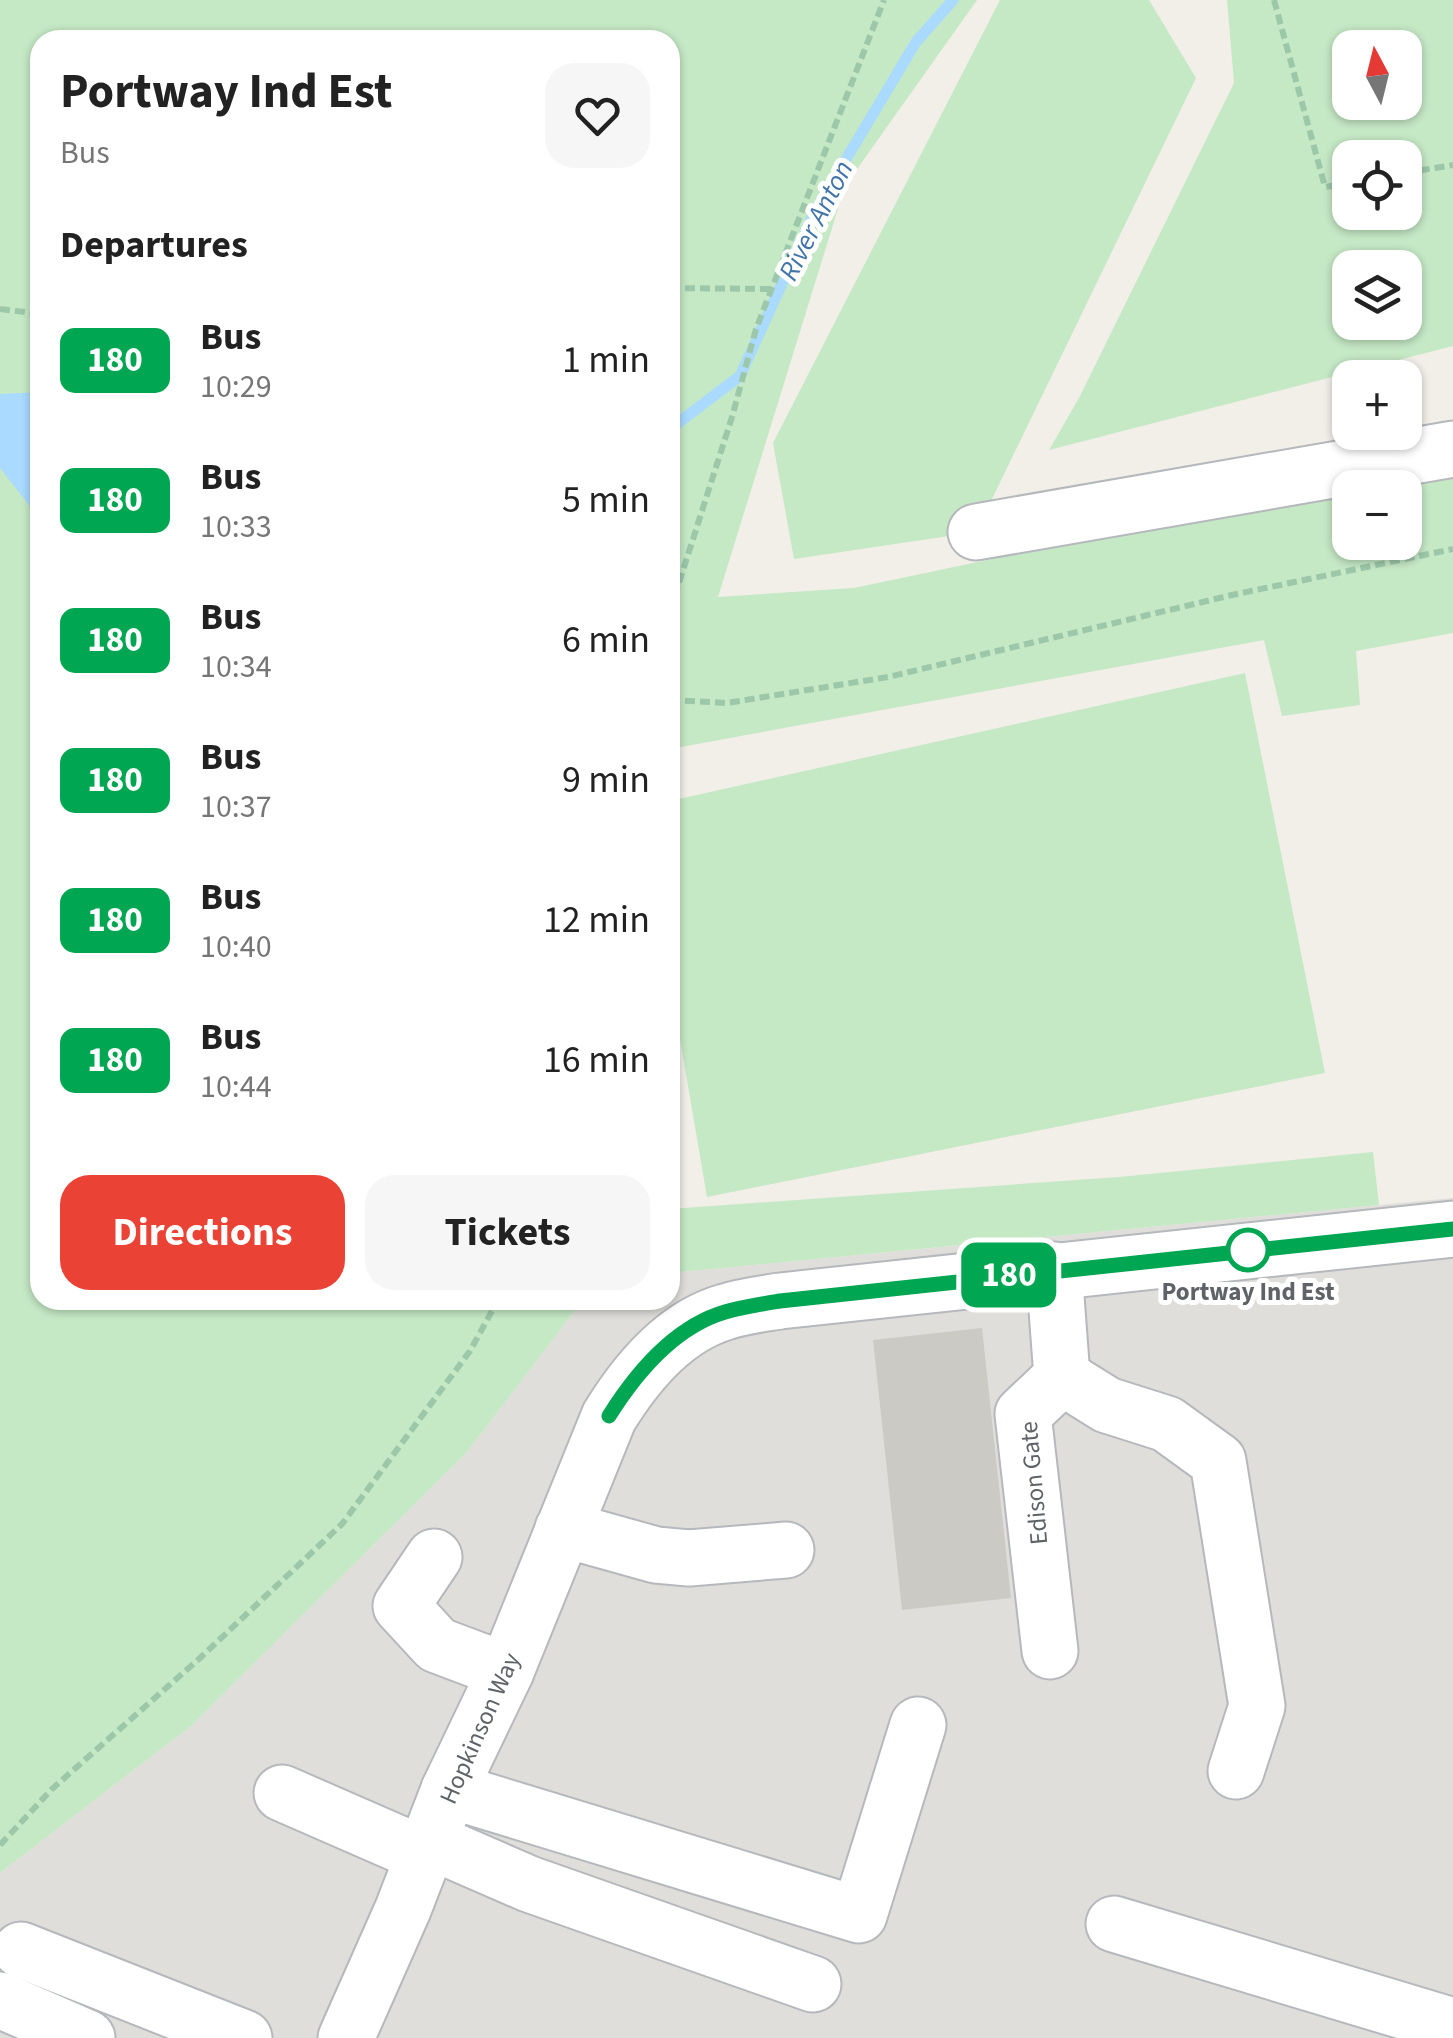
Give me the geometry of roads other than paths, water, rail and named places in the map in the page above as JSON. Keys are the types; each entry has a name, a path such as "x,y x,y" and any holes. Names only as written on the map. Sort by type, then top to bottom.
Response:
{"street":[{"path":"976,532 1453,449"},
{"name":"Hopkinson Way","path":"346,2038 449,1790 506,1671 609,1416 628,1386 660,1351 690,1328 723,1312 780,1301 1453,1229"},
{"path":"1054,1270 1062,1376 1107,1405 1168,1424 1218,1461 1257,1706 1236,1772"},
{"name":"Edison Gate","path":"1050,1651 1022,1414 1062,1376"},
{"path":"563,1530 656,1556 689,1558 786,1550"},
{"path":"434,1557 401,1606 437,1645 506,1671"},
{"path":"449,1790 859,1915 918,1725"},
{"path":"282,1793 813,1984"},
{"path":"1114,1924 1453,2026"},
{"path":"22,1950 244,2038"},
{"path":"0,2000 87,2038"}],"water":[{"path":"30,392 30,506 0,468 0,394"}],"waterway":[{"name":"River Anton","path":"680,421 740,376 815,211 916,42 953,0"}],"place":[{"name":"Portway Ind Est","path":"1248,1250"}]}
